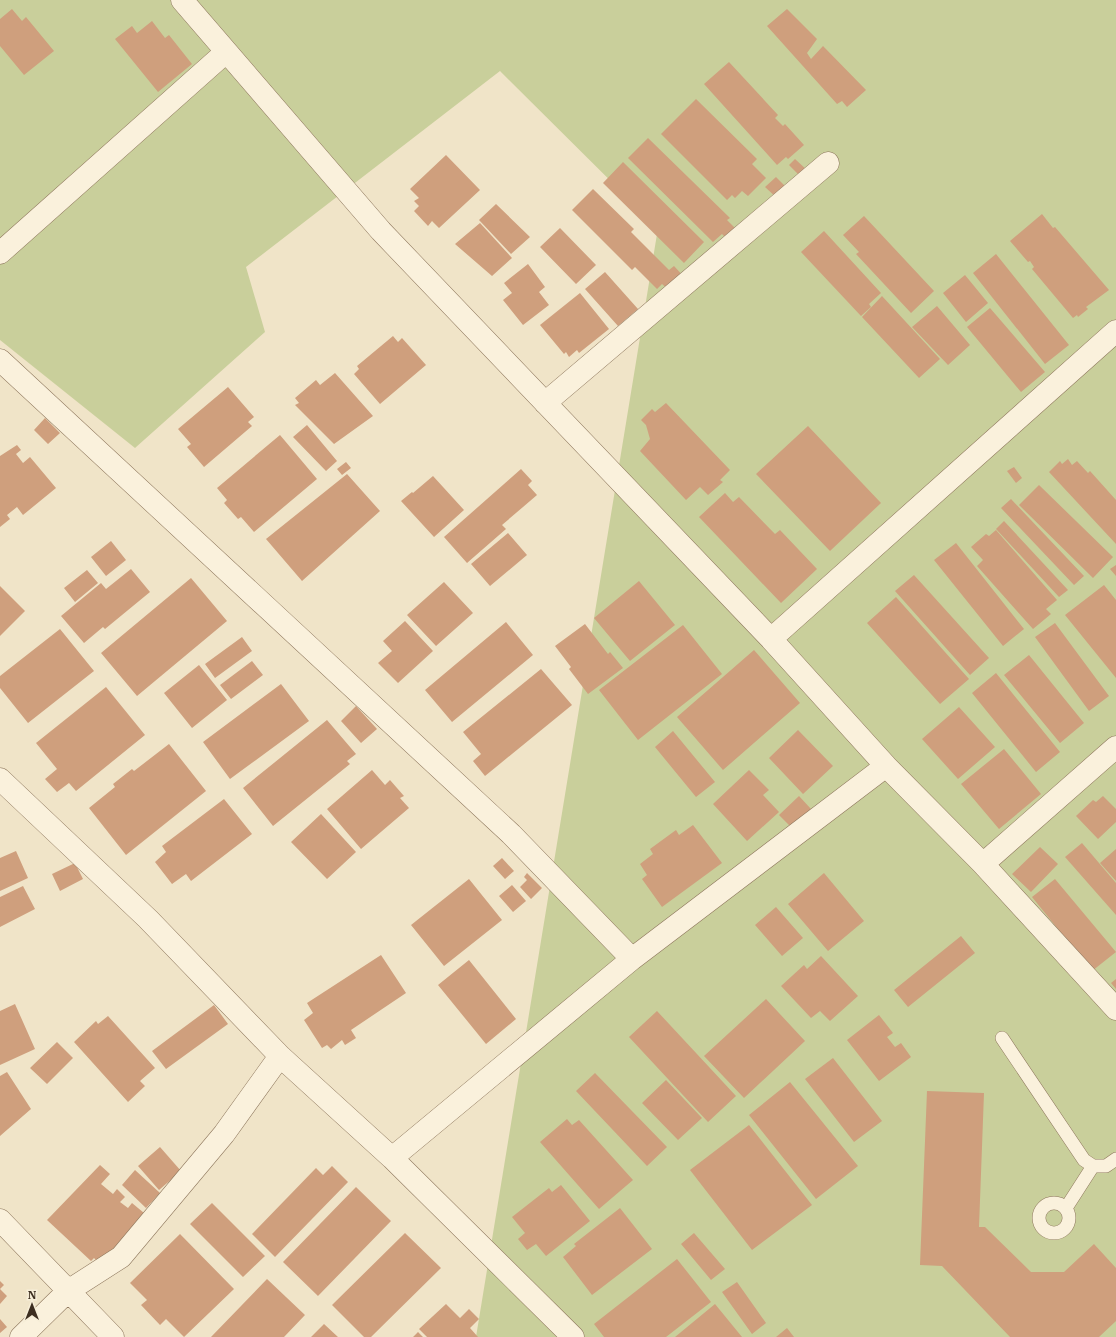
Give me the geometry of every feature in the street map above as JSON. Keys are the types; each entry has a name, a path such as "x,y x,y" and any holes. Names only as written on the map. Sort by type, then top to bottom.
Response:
{"street":[{"path":"182,0 381,231 771,639 886,766 983,864 1116,1009"},
{"path":"0,253 226,52"},
{"path":"546,403 828,163"},
{"path":"771,639 1116,331"},
{"path":"0,360 512,834 632,959"},
{"path":"983,864 1116,747"},
{"path":"392,1158 632,959 886,766"},
{"path":"0,779 148,919 280,1056 392,1158 573,1337"},
{"path":"21,1337 68,1291 121,1257 224,1134 280,1056"},
{"path":"0,1220 113,1337"}],"lane":[{"path":"1002,1038 1084,1160 1093,1166 1106,1166 1116,1159"},
{"path":"1066,1208 1093,1166"}],"green space":[{"path":"0,0 1116,0 1116,1337 476,1337 658,228 500,71 246,267 265,332 135,448 0,340"}],"building":[{"path":"12,9 22,21 26,17 54,51 24,75 0,46 0,19"},
{"path":"787,9 817,39 807,53 811,59 823,46 866,90 847,107 842,101 837,104 767,26"},
{"path":"152,21 165,38 169,35 192,64 158,92 115,39 132,26 137,33"},
{"path":"729,62 778,115 775,118 783,126 785,124 804,145 788,159 786,157 777,165 704,84"},
{"path":"696,99 757,159 752,164 766,178 748,196 742,191 735,198 732,195 727,200 661,134"},
{"path":"648,138 730,218 727,220 736,229 726,238 722,234 713,242 628,158"},
{"path":"446,155 480,190 439,228 432,221 428,226 414,211 419,206 414,201 419,198 410,189"},
{"path":"795,159 808,171 801,177 789,165"},
{"path":"623,162 704,242 684,263 603,183"},
{"path":"776,177 788,189 778,199 765,187"},
{"path":"593,189 634,229 631,232 669,270 674,266 686,279 672,293 662,284 657,289 635,267 632,270 572,210"},
{"path":"496,204 530,237 511,254 479,220"},
{"path":"1042,214 1109,290 1086,307 1088,309 1078,317 1077,315 1073,318 1032,269 1034,267 1030,261 1028,262 1010,241"},
{"path":"864,216 934,291 911,313 856,254 859,252 843,235"},
{"path":"480,223 512,258 492,276 455,244"},
{"path":"560,228 596,265 576,284 540,247"},
{"path":"824,231 881,293 869,304 871,307 861,316 801,252"},
{"path":"996,254 1069,345 1045,364 973,273"},
{"path":"528,264 545,287 539,292 549,305 523,325 503,300 512,293 504,283"},
{"path":"605,272 638,309 618,326 585,289"},
{"path":"965,275 988,303 966,322 943,293"},
{"path":"580,293 609,329 579,353 577,350 569,357 566,352 564,354 540,325"},
{"path":"882,296 940,359 919,378 862,317"},
{"path":"937,306 970,345 948,365 912,327"},
{"path":"990,308 1045,372 1021,392 967,327"},
{"path":"393,336 398,342 402,338 426,365 380,404 354,374 359,369 357,366"},
{"path":"335,373 373,416 334,444 295,405 299,403 295,398 316,380 320,385"},
{"path":"228,387 254,417 248,422 252,426 204,467 187,447 191,444 178,429"},
{"path":"666,403 730,470 720,480 723,482 708,495 700,487 686,500 640,451 650,439 646,425 641,420 652,409 655,412"},
{"path":"45,418 60,433 48,444 34,430"},
{"path":"307,425 337,461 326,471 293,437"},
{"path":"808,426 881,503 830,551 756,474"},
{"path":"280,435 317,479 254,532 241,517 238,519 224,503 227,500 217,488"},
{"path":"17,445 21,450 16,454 23,463 30,457 56,488 23,515 17,507 7,515 10,519 0,527 0,456"},
{"path":"1068,459 1072,465 1077,461 1088,473 1090,471 1116,500 1116,544 1049,472 1060,461 1062,464"},
{"path":"346,462 351,468 342,475 337,469"},
{"path":"1014,467 1022,478 1016,483 1007,471"},
{"path":"521,469 532,481 528,485 537,495 502,525 506,529 467,563 444,537"},
{"path":"347,474 380,511 302,581 266,539"},
{"path":"433,476 464,510 434,537 401,501"},
{"path":"1039,485 1113,557 1093,578 1019,505"},
{"path":"725,493 733,502 739,497 775,534 780,530 817,569 781,603 699,517"},
{"path":"1011,499 1084,576 1074,585 1001,508"},
{"path":"1004,521 1068,590 1059,597 996,529"},
{"path":"996,530 1057,600 1046,609 1051,614 1033,629 977,566 983,560 971,547 986,534 989,536"},
{"path":"508,533 527,555 490,586 471,564"},
{"path":"111,541 126,560 106,576 91,557"},
{"path":"956,543 1024,629 1003,646 934,560"},
{"path":"1116,565 1116,576 1110,569"},
{"path":"131,569 150,592 105,629 103,627 84,643 61,616 101,583 106,589"},
{"path":"87,570 98,583 75,602 64,588"},
{"path":"914,575 989,658 970,675 895,591"},
{"path":"191,578 227,621 137,696 101,653"},
{"path":"639,581 675,625 630,661 594,618"},
{"path":"444,582 473,613 436,646 407,615"},
{"path":"1104,585 1116,600 1116,678 1065,615"},
{"path":"0,586 25,611 0,636"},
{"path":"896,597 969,679 940,704 867,623"},
{"path":"405,621 433,651 398,683 378,663 392,651 383,641"},
{"path":"506,622 533,655 452,722 425,690"},
{"path":"1055,623 1109,696 1089,711 1035,637"},
{"path":"585,624 608,654 610,652 623,668 588,694 569,669 571,667 555,646"},
{"path":"683,625 722,674 638,740 599,690"},
{"path":"60,629 94,671 28,723 0,688 0,676"},
{"path":"242,637 252,651 215,678 205,664"},
{"path":"754,650 800,703 723,770 677,717"},
{"path":"1029,655 1084,723 1060,743 1004,675"},
{"path":"252,661 263,675 231,699 220,685"},
{"path":"199,665 227,700 192,728 164,693"},
{"path":"541,669 572,705 485,776 473,761 481,754 463,732"},
{"path":"996,673 1060,752 1036,772 972,693"},
{"path":"281,684 309,721 230,779 203,742"},
{"path":"106,687 145,735 76,791 69,783 57,792 45,779 57,769 36,743"},
{"path":"356,706 377,729 361,743 341,721"},
{"path":"959,707 995,747 958,779 922,739"},
{"path":"327,720 356,754 347,761 350,764 273,826 243,788"},
{"path":"798,730 833,766 803,794 769,758"},
{"path":"673,731 715,782 696,797 655,747"},
{"path":"169,744 206,791 126,855 89,808 115,787 113,784 132,769 134,771"},
{"path":"1004,749 1041,794 999,829 961,784"},
{"path":"372,770 385,785 390,780 404,796 400,798 409,808 361,849 327,809"},
{"path":"749,770 769,790 763,795 779,812 747,841 713,804"},
{"path":"799,796 811,809 791,827 779,815"},
{"path":"1103,796 1116,809 1116,822 1098,839 1076,816 1093,800 1096,802"},
{"path":"224,799 252,834 191,881 186,874 172,884 155,862 166,852 162,846"},
{"path":"321,814 356,852 327,879 291,842"},
{"path":"693,825 722,863 662,907 642,879 647,875 640,864 653,854 650,849 676,830 679,835"},
{"path":"1082,843 1116,883 1116,915 1065,857"},
{"path":"1040,847 1058,864 1031,892 1012,874"},
{"path":"1116,849 1116,881 1100,863"},
{"path":"16,851 28,878 0,891 0,858"},
{"path":"502,858 514,871 505,879 493,866"},
{"path":"75,863 83,879 60,891 52,874"},
{"path":"527,873 542,888 531,899 520,887 527,880 524,877"},
{"path":"824,873 864,921 828,951 788,904"},
{"path":"469,879 502,920 444,966 411,925"},
{"path":"1055,879 1116,952 1092,971 1032,897"},
{"path":"512,885 526,901 513,912 499,896"},
{"path":"23,886 35,909 0,927 0,897"},
{"path":"776,907 803,938 782,956 755,925"},
{"path":"961,936 975,953 908,1007 894,990"},
{"path":"381,955 406,993 351,1030 356,1038 345,1045 342,1040 331,1049 327,1045 322,1048 304,1020 313,1013 307,1003"},
{"path":"821,956 858,996 830,1021 820,1011 811,1018 781,986 804,965 807,969"},
{"path":"469,960 516,1019 486,1044 438,985"},
{"path":"1116,979 1116,989 1111,983"},
{"path":"766,999 805,1041 744,1098 704,1056"},
{"path":"15,1004 35,1049 0,1065 0,1011"},
{"path":"214,1005 228,1024 166,1069 152,1051"},
{"path":"657,1011 736,1096 708,1122 629,1037"},
{"path":"879,1015 893,1033 887,1037 895,1047 901,1043 911,1057 879,1081 847,1040"},
{"path":"108,1016 155,1068 140,1081 145,1086 128,1102 74,1042 96,1021 98,1024"},
{"path":"57,1042 73,1058 47,1084 30,1068"},
{"path":"833,1058 882,1121 854,1142 805,1079"},
{"path":"7,1072 31,1109 0,1136 0,1076"},
{"path":"595,1073 667,1147 647,1166 576,1091"},
{"path":"666,1080 702,1118 678,1140 642,1103"},
{"path":"790,1082 858,1166 816,1199 749,1115"},
{"path":"927,1091 984,1093 979,1227 985,1227 1031,1272 1064,1272 1094,1244 1116,1268 1116,1321 1099,1337 1010,1337 942,1266 920,1265"},
{"path":"567,1119 572,1125 579,1120 633,1180 599,1209 540,1142"},
{"path":"749,1125 812,1205 752,1250 690,1170"},
{"path":"160,1147 181,1171 159,1190 138,1166"},
{"path":"100,1165 110,1174 101,1184 113,1194 117,1189 125,1197 120,1202 128,1208 132,1203 144,1213 139,1219 143,1223 102,1266 94,1258 91,1261 47,1220"},
{"path":"332,1166 348,1182 275,1257 252,1234 316,1168 323,1175"},
{"path":"135,1170 160,1193 146,1208 122,1185"},
{"path":"561,1185 590,1221 546,1256 536,1244 527,1250 518,1239 525,1233 512,1217 549,1188 552,1192"},
{"path":"356,1187 391,1221 318,1296 283,1262"},
{"path":"212,1203 265,1256 243,1277 190,1224"},
{"path":"620,1208 652,1249 592,1295 563,1257 576,1246 574,1244"},
{"path":"405,1233 441,1268 371,1337 364,1337 332,1305"},
{"path":"694,1233 725,1269 711,1280 681,1244"},
{"path":"180,1234 234,1289 184,1337 166,1319 160,1325 141,1305 147,1300 130,1283"},
{"path":"677,1259 711,1302 666,1337 604,1337 594,1324"},
{"path":"267,1279 305,1315 284,1337 211,1337"},
{"path":"0,1281 4,1285 0,1289"},
{"path":"737,1282 766,1323 752,1334 722,1292"},
{"path":"0,1289 7,1296 0,1304"},
{"path":"446,1304 460,1318 469,1309 479,1319 470,1328 478,1337 427,1337 419,1329"},
{"path":"715,1304 742,1337 675,1337"},
{"path":"0,1319 7,1327 0,1333"},
{"path":"324,1324 338,1337 311,1337"},
{"path":"787,1328 794,1337 776,1337"},
{"path":"418,1332 423,1337 413,1337"}]}
